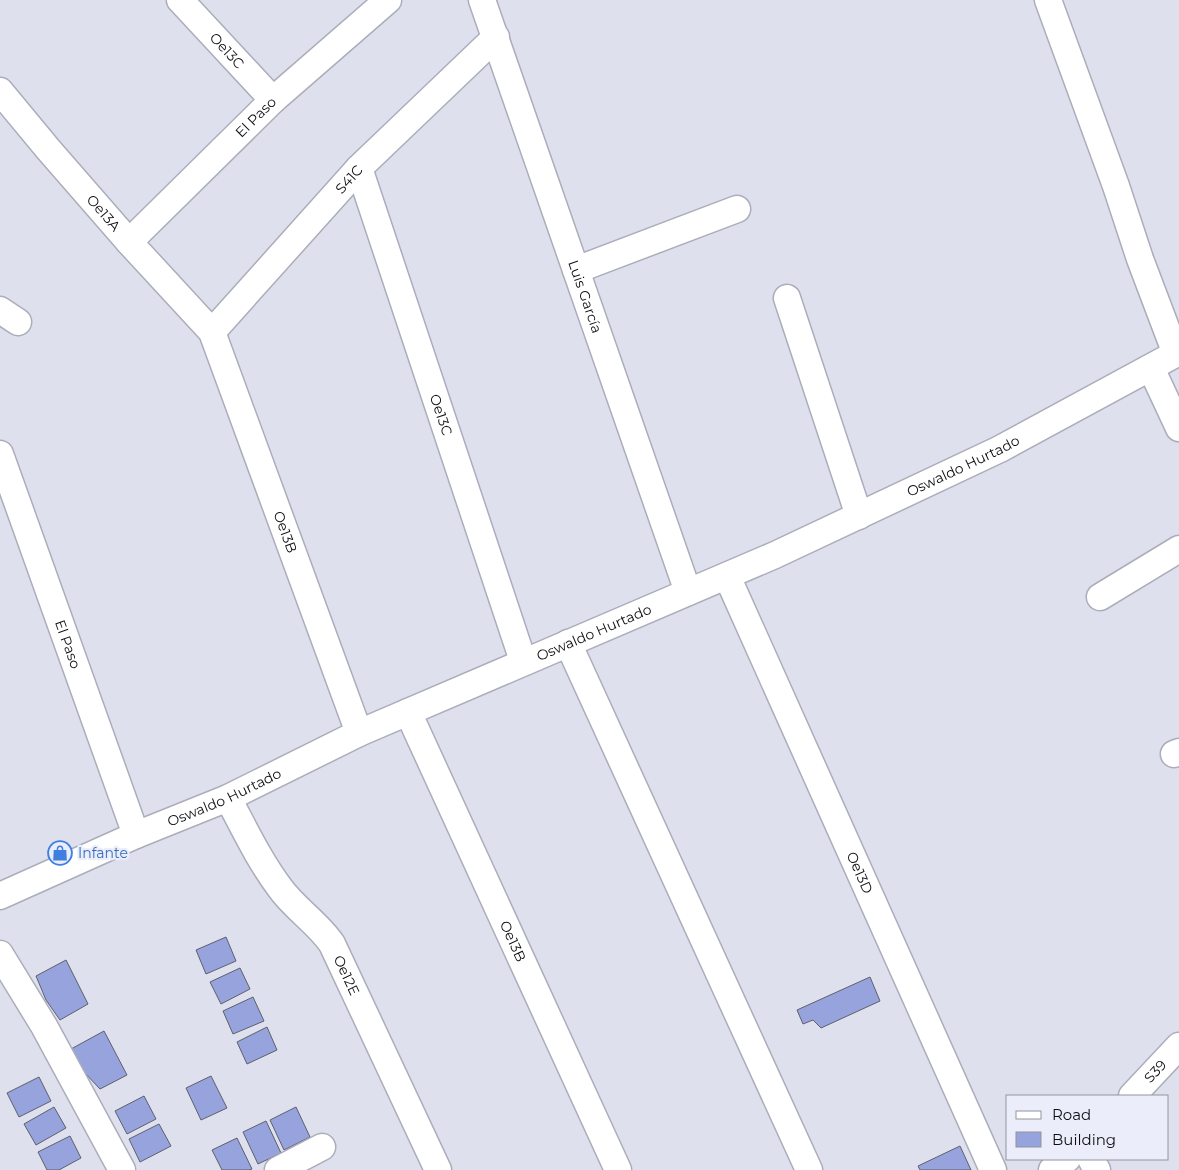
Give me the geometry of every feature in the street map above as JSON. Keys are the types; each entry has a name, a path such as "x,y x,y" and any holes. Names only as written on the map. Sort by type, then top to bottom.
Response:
{"street":[{"name":"Oe13C","path":"180,0 273,100"},
{"name":"El Paso","path":"129,242 273,100 388,0"},
{"name":"Luis García","path":"482,0 688,592"},
{"path":"1048,0 1116,186 1140,259 1177,353"},
{"name":"S41C","path":"212,332 359,168 496,38"},
{"name":"Oe13A","path":"0,90 48,149 129,242 212,332"},
{"name":"Oe13C","path":"359,168 524,661"},
{"path":"576,270 738,209"},
{"path":"787,298 859,516"},
{"name":"Oe13B","path":"212,332 359,732"},
{"name":"Oswaldo Hurtado","path":"0,896 136,835 228,798 359,732 727,576 859,516 1000,449 1177,353"},
{"path":"1151,368 1179,428"},
{"name":"El Paso","path":"0,454 136,835"},
{"path":"1100,597 1179,549"},
{"name":"Oe13D","path":"727,576 993,1170"},
{"path":"568,643 809,1170"},
{"name":"Oe13B","path":"408,712 618,1170"},
{"name":"Oe12E","path":"228,798 267,870 281,890 324,932 332,944 438,1170"},
{"path":"0,954 44,1026 122,1170"},
{"name":"S39","path":"1133,1095 1179,1046"},
{"path":"278,1170 322,1148"},
{"path":"1052,1170 1066,1160"}],"building":[{"path":"226,937 236,961 206,974 196,950"},
{"path":"66,960 88,1004 60,1020 46,1000 36,976"},
{"path":"240,968 250,989 221,1004 210,982"},
{"path":"870,977 880,1001 821,1028 813,1020 803,1024 797,1010"},
{"path":"253,997 264,1021 233,1034 223,1011"},
{"path":"267,1027 277,1050 247,1064 237,1042"},
{"path":"104,1031 127,1075 100,1089 83,1071 71,1049"},
{"path":"211,1076 227,1108 201,1120 186,1088"},
{"path":"39,1077 51,1101 19,1117 7,1093"},
{"path":"144,1096 156,1119 127,1134 115,1111"},
{"path":"54,1107 66,1128 36,1145 24,1124"},
{"path":"296,1107 310,1137 284,1150 270,1120"},
{"path":"266,1121 281,1153 258,1164 243,1132"},
{"path":"159,1124 171,1146 140,1162 129,1139"},
{"path":"70,1136 81,1158 59,1170 47,1170 38,1152"},
{"path":"237,1138 252,1169 222,1170 212,1150"},
{"path":"960,1146 971,1170 920,1170 918,1166"}],"place":[{"name":"Infante","path":"60,853"}]}
